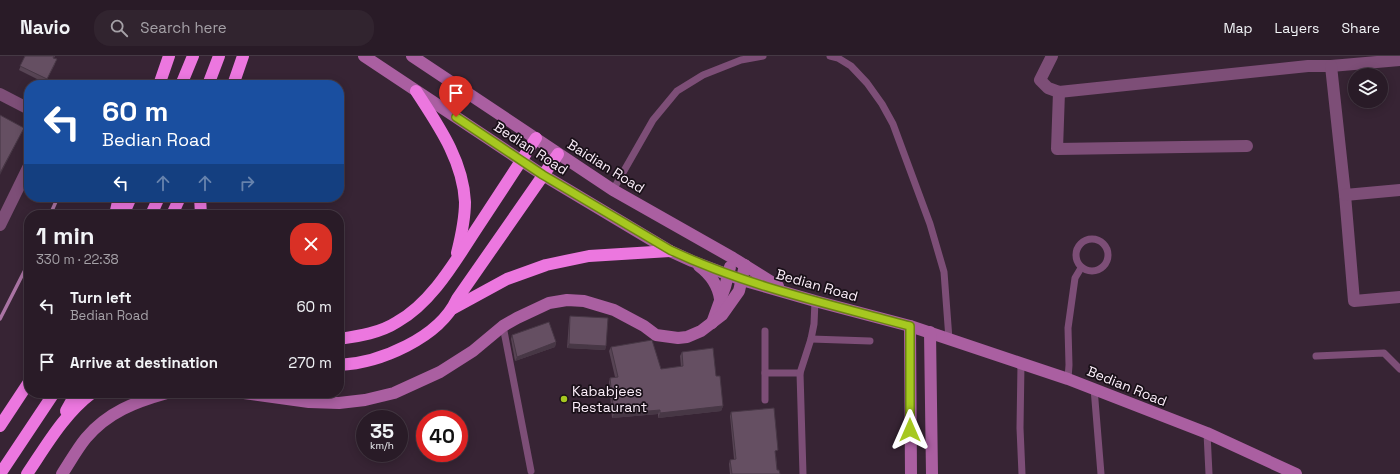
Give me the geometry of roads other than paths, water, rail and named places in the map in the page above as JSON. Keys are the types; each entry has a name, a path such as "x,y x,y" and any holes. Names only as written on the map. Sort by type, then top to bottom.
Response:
{"highway":[{"path":"162,80 169,56"},
{"path":"183,80 193,56"},
{"path":"210,80 219,56"},
{"path":"235,80 243,56"},
{"path":"416,91 446,138 459,165 465,202 463,224 456,260"},
{"path":"344,338 377,332 397,322 412,312 427,298 456,260 536,138"},
{"path":"452,309 457,299 558,154"},
{"path":"344,364 366,361 410,345 427,333 452,309 502,282 546,265 589,256 670,250"},
{"path":"0,426 24,390"},
{"path":"0,474 51,398"},
{"path":"27,474 55,432 73,398"},
{"path":"55,432 85,398"}],"main road":[{"name":"Bedian Road","path":"364,56 543,175 670,250 692,261 742,280 930,332 1021,364 1068,378 1207,433 1296,474"},
{"name":"Baidian Road","path":"412,56 613,190 746,265 789,293"},
{"path":"712,323 733,258"},
{"path":"692,261 701,267 714,281 718,289 720,299"},
{"path":"276,398 296,401 339,403 365,400 394,393 440,372 473,351 503,326 538,307 549,303 567,300 584,301 614,310 656,334 668,338 693,335 701,331 722,315 729,306 739,291 746,265"},
{"path":"910,326 910,474"},
{"path":"930,332 932,474"},
{"path":"62,474 86,439 100,424 115,412 150,398"}],"street":[{"path":"1052,56 1040,80 1048,88 1059,92 1307,61 1330,66 1400,60"},
{"path":"1330,66 1345,195 1354,301 1400,297"},
{"path":"1059,92 1057,149 1247,146"},
{"path":"0,94 24,106"},
{"path":"0,225 24,176"},
{"path":"1345,195 1400,190"}],"lane":[{"path":"613,190 653,120 677,91 703,75 741,60 763,56"},
{"path":"830,56 838,58 851,66 867,83 882,104 893,124 917,185 944,272 949,339"},
{"path":"1092,238 1099,240 1105,246 1108,253 1107,261 1103,267 1096,271 1088,271 1081,268 1076,261 1075,253 1078,246 1084,240 1092,238"},
{"path":"1068,378 1068,328 1075,278 1081,268"},
{"path":"803,474 800,373 811,339 814,324 815,301"},
{"path":"503,326 531,471"},
{"path":"765,331 765,400"},
{"path":"811,339 870,341"},
{"path":"1316,356 1384,353 1397,364 1400,369"},
{"path":"1021,364 1020,428 1022,474"},
{"path":"765,373 800,373"},
{"path":"1094,388 1101,474"},
{"path":"1207,433 1209,474"}],"waterway":[{"path":"52,210 56,202"},
{"path":"0,319 24,272"}],"place":[{"name":"Kababjees Restaurant","path":"564,399"}]}
